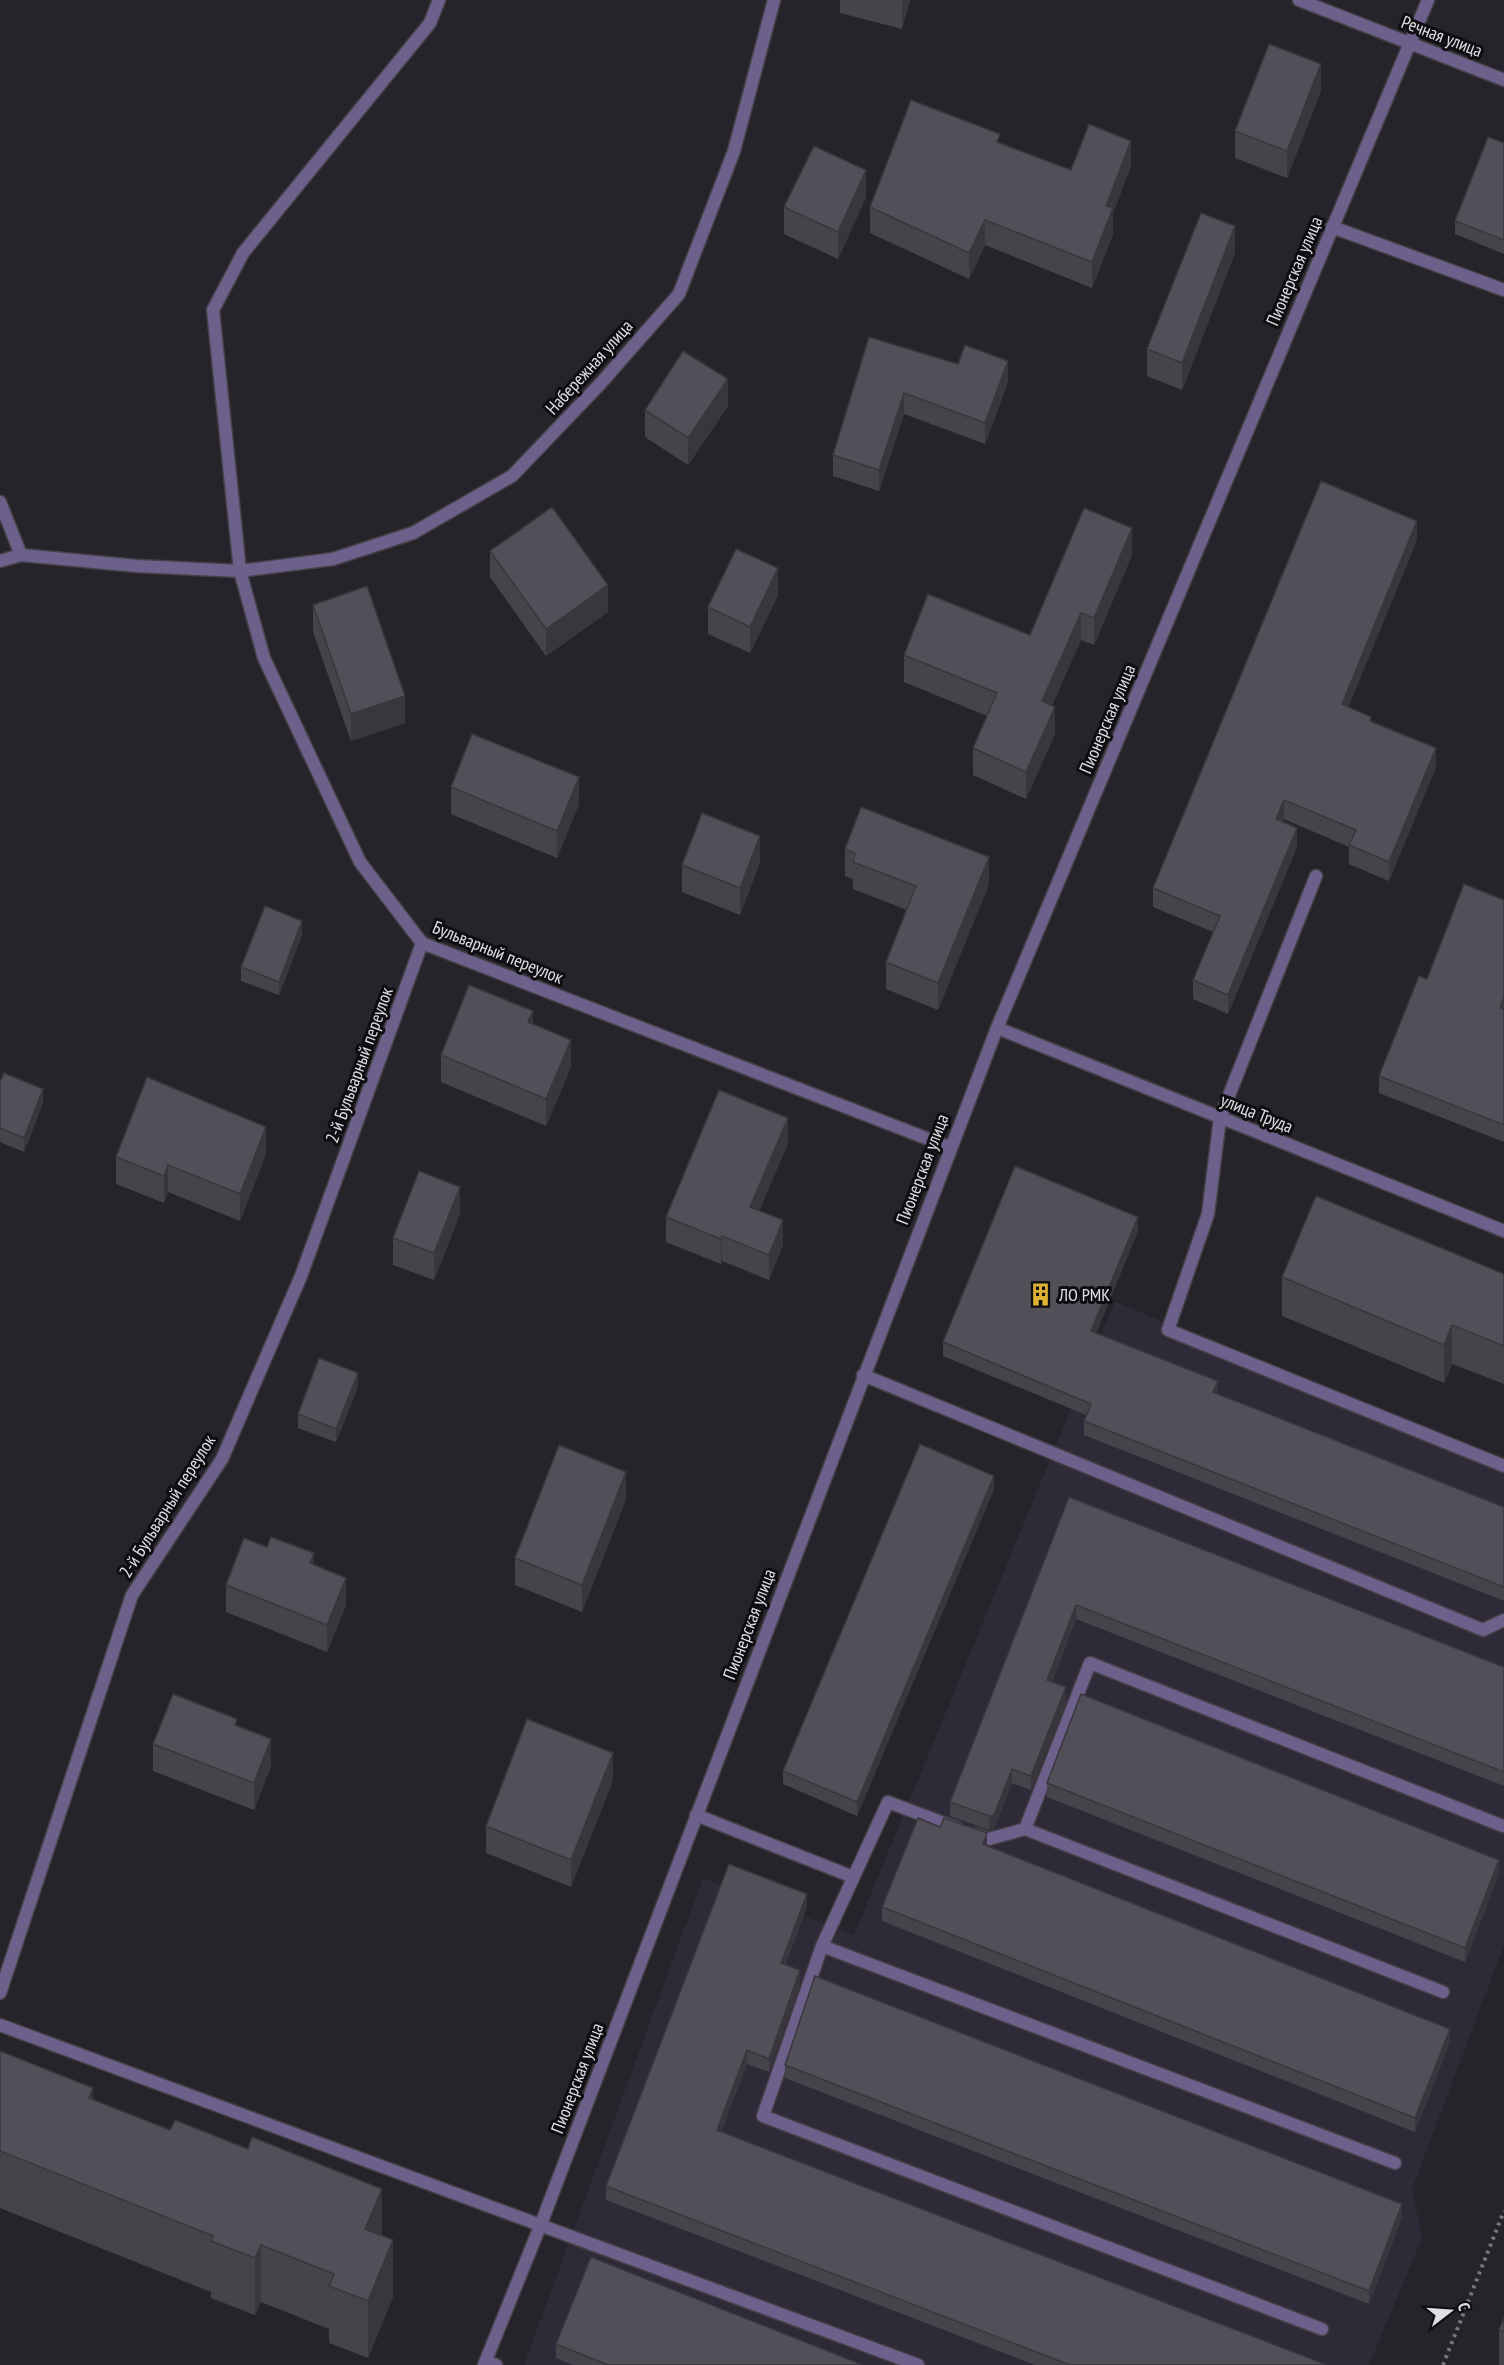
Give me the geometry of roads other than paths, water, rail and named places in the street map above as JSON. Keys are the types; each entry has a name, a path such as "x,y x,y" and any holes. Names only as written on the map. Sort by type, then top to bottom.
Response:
{"street":[{"name":"Бульварный переулок","path":"439,0 430,23 243,253 213,310 240,571 264,658 360,862 422,943 949,1148"},
{"name":"Набережная улица","path":"21,555 137,566 240,571 333,559 413,533 512,476 601,383 679,294 735,151 774,0"},
{"name":"Речная улица","path":"1299,0 1504,80"},
{"name":"Пионерская улица","path":"489,2364 949,1148 997,1028 1428,0"},
{"path":"1332,227 1504,290"},
{"path":"0,502 21,555 0,561"},
{"path":"1316,876 1220,1118 1208,1214 1168,1330 1504,1466"},
{"name":"2-й Бульварный переулок","path":"0,1993 132,1595 222,1459 301,1276 422,943"},
{"name":"улица Труда","path":"997,1028 1504,1231"},
{"path":"863,1375 1483,1630 1504,1620"},
{"path":"1025,1828 1089,1664 1503,1826"},
{"path":"1322,2329 763,2116 822,1946 888,1802 989,1839 1025,1828 1443,1992"},
{"path":"696,1815 854,1877"},
{"path":"822,1946 1395,2163"},
{"path":"0,2025 918,2365"}],"place":[{"name":"ЛО РМК","path":"1041,1294"}]}
